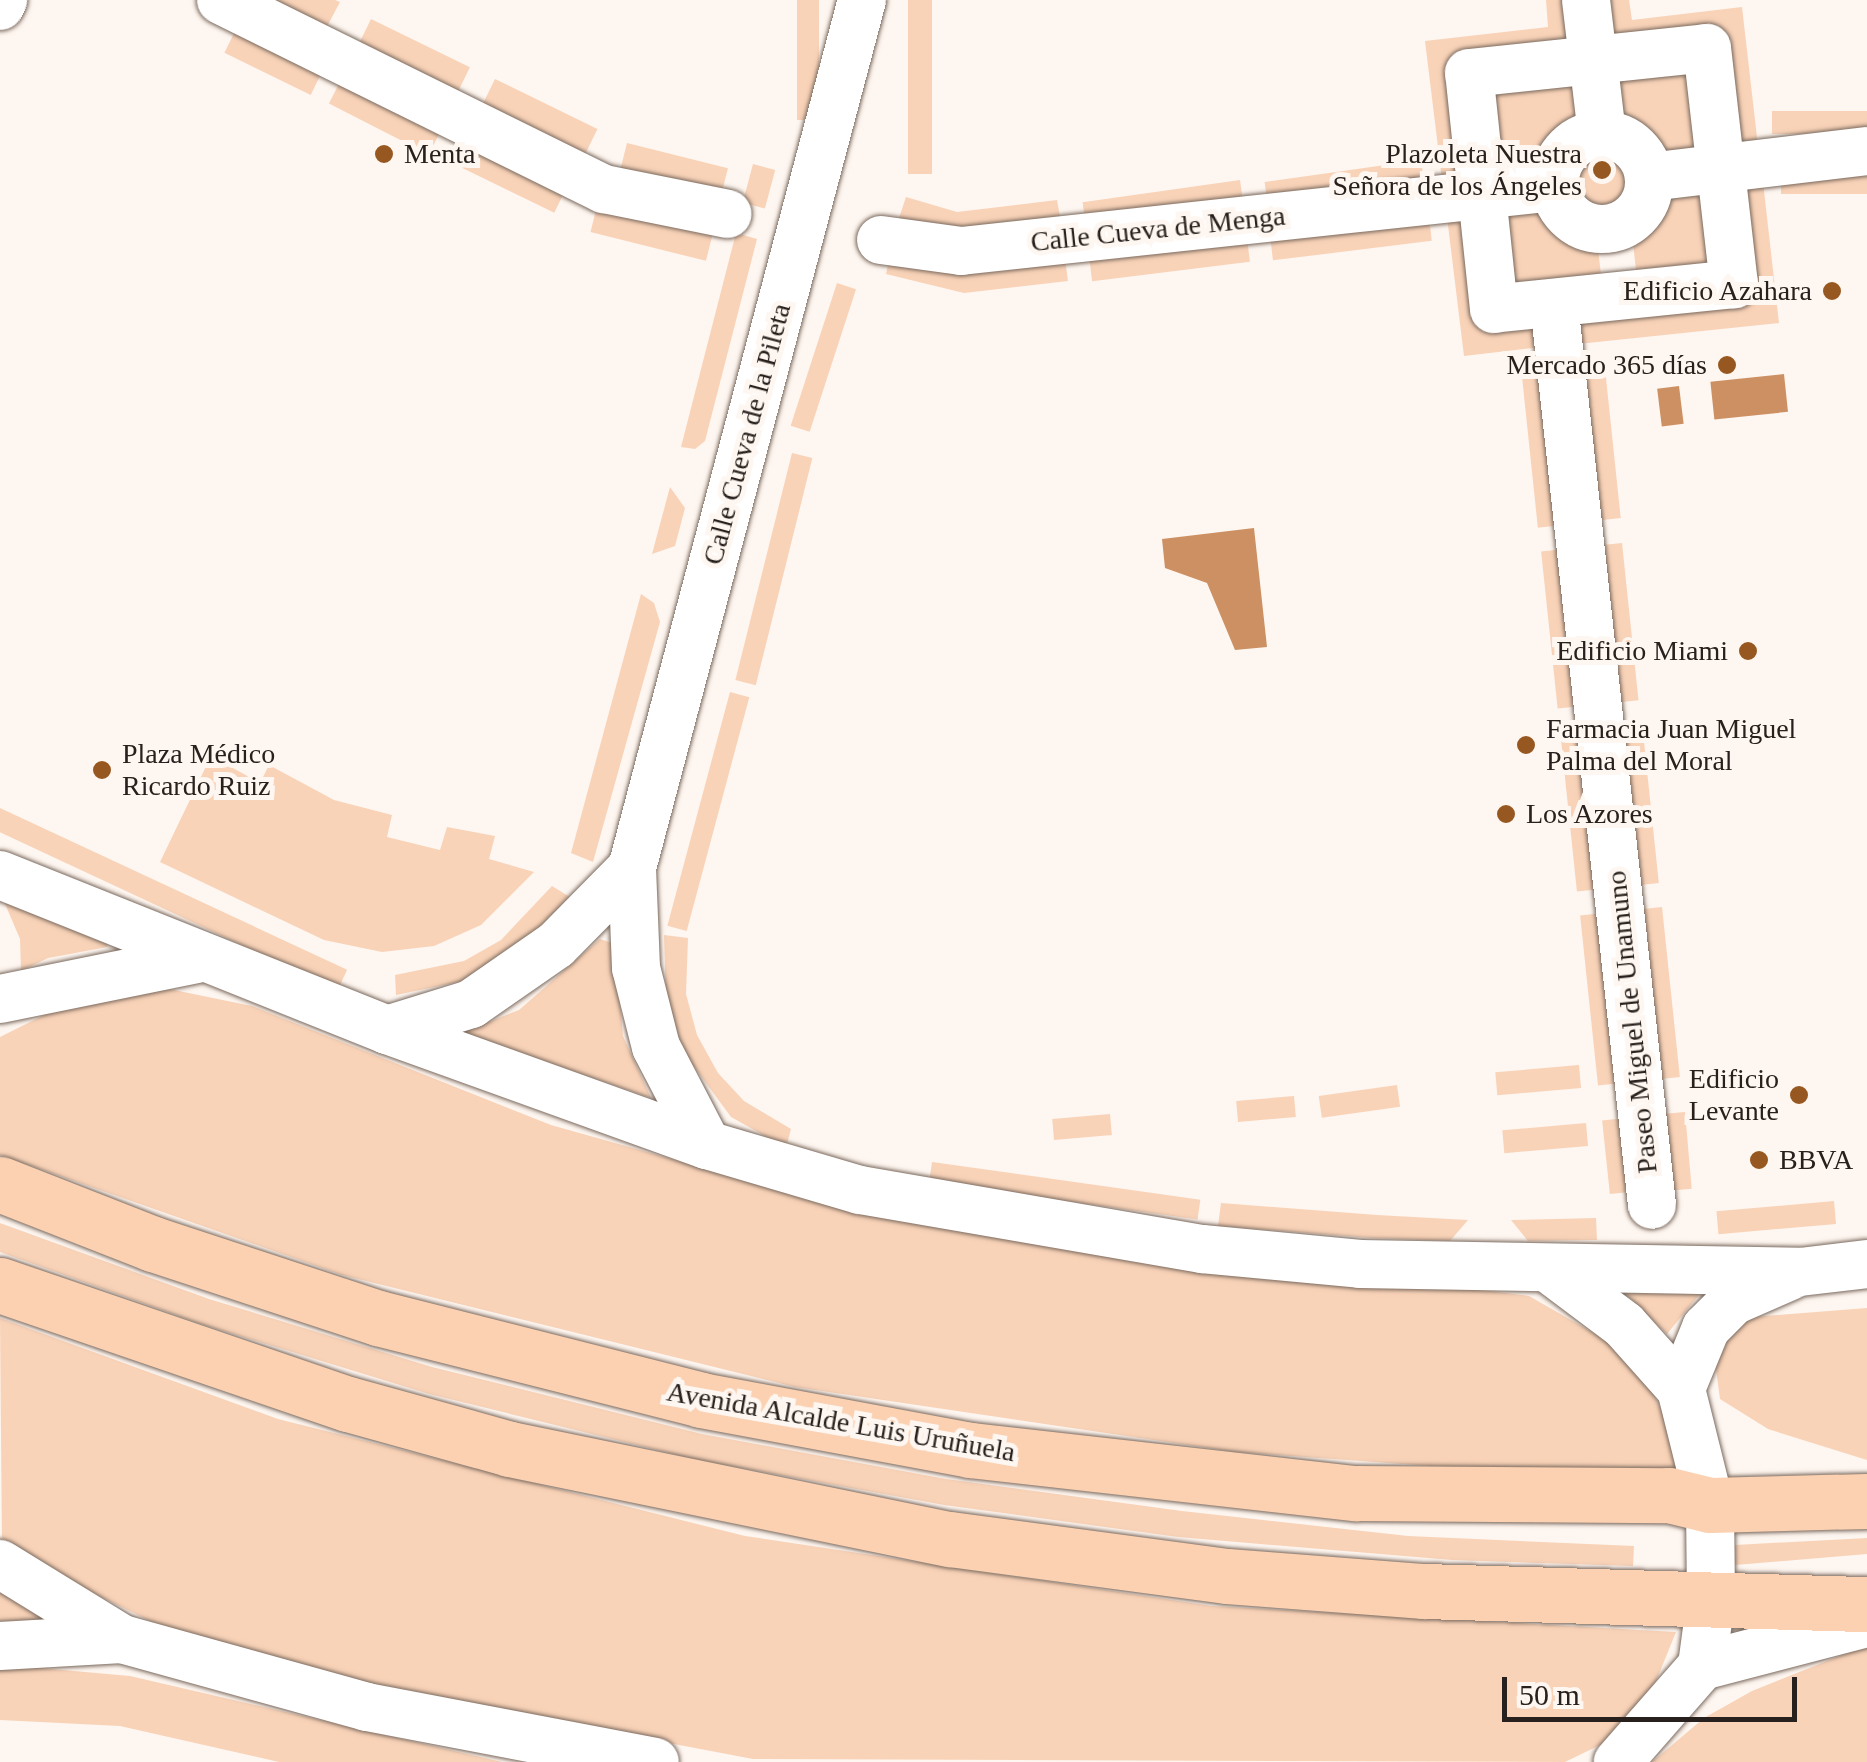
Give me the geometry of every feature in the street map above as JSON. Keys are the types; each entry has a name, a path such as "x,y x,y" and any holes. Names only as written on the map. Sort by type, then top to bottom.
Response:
{"main road":[{"name":"Avenida Alcalde Luis Uruñuela","path":"0,1184 153,1244 378,1318 720,1404 970,1450 1356,1493 1670,1496 1710,1505 1867,1500"},
{"path":"0,1286 310,1392 510,1450 930,1536 1227,1576 1424,1591 1867,1604"}],"street":[{"path":"222,0 604,189 728,214"},
{"name":"Calle Cueva de la Pileta","path":"632,868 862,0"},
{"path":"1586,0 1602,135"},
{"path":"1708,48 1734,284 1494,309 1469,73 1593,60 1708,48"},
{"path":"1602,135 1638,152 1649,177 1644,204 1613,228 1597,230 1568,215 1554,186 1562,156 1587,137 1602,135"},
{"path":"1649,177 1867,151"},
{"name":"Calle Cueva de Menga","path":"880,240 961,251 1554,186"},
{"path":"1613,228 1618,296"},
{"name":"Paseo Miguel de Unamuno","path":"1554,303 1652,1205"},
{"path":"387,1030 471,1004 556,945 632,868"},
{"path":"632,868 636,968 656,1047 707,1145"},
{"path":"0,875 197,958 387,1030 707,1145 860,1190 1202,1249 1360,1264 1800,1272 1867,1264"},
{"path":"0,999 197,958"},
{"path":"1548,1268 1624,1325 1681,1389 1710,1505 1712,1599 1702,1666 1618,1762"},
{"path":"1681,1389 1706,1328 1734,1301 1800,1272"},
{"path":"0,1564 122,1639 524,1750 656,1762"},
{"path":"1702,1666 1867,1623"},
{"path":"0,1646 122,1639"}],"shaded area":[{"path":"254,0 335,0 340,2 323,34"},
{"path":"797,0 819,0 819,120 797,120"},
{"path":"908,0 932,0 932,174 908,174"},
{"path":"1546,0 1569,0 1575,48 1451,63 1464,177 1442,180 1425,41 1548,27"},
{"path":"1605,0 1629,0 1632,20 1742,7 1758,146 1735,149 1721,32 1610,44"},
{"path":"371,19 470,67 455,97 357,49"},
{"path":"238,25 324,67 311,95 224,53"},
{"path":"1691,71 1699,153 1656,157 1636,132 1620,125 1615,80"},
{"path":"343,76 443,127 429,154 329,104"},
{"path":"495,79 597,129 583,160 480,110"},
{"path":"1579,85 1583,126 1552,150 1544,168 1501,175 1492,94"},
{"path":"1772,111 1867,111 1867,134 1772,134"},
{"path":"469,139 567,187 554,213 456,165"},
{"path":"627,143 728,168 719,202 619,177"},
{"path":"1602,158 1619,165 1626,182 1619,199 1602,206 1585,199 1578,182 1585,165"},
{"path":"1421,160 1424,182 1268,204 1265,182"},
{"path":"753,164 775,170 765,209 743,203"},
{"path":"1781,171 1867,171 1867,194 1781,194"},
{"path":"1240,180 1243,202 1086,224 1083,202"},
{"path":"1763,182 1779,323 1578,344 1575,323 1752,304 1739,185"},
{"path":"1703,189 1713,270 1637,279 1632,234 1646,224 1660,194"},
{"path":"906,197 957,212 1057,200 1061,222 964,233 899,218"},
{"path":"598,202 713,231 706,261 591,232"},
{"path":"1548,206 1576,237 1597,242 1602,282 1513,291 1504,211"},
{"path":"1469,214 1483,332 1539,325 1541,347 1464,356 1447,217"},
{"path":"1429,218 1432,241 1273,260 1270,237"},
{"path":"736,233 757,239 705,441 695,449 681,447"},
{"path":"1247,238 1250,262 1092,281 1089,257"},
{"path":"891,251 1065,259 1068,281 964,293 886,274"},
{"path":"837,283 856,289 810,432 791,426"},
{"path":"1604,359 1621,518 1598,521 1581,361"},
{"path":"1545,366 1562,525 1538,528 1521,369"},
{"path":"1784,374 1788,412 1714,420 1710,382"},
{"path":"1679,386 1684,424 1662,426 1657,389"},
{"path":"792,453 812,458 756,685 735,680"},
{"path":"670,487 685,508 675,546 652,554"},
{"path":"1254,528 1267,647 1235,650 1207,583 1165,568 1162,539"},
{"path":"1622,543 1639,700 1617,702 1600,545"},
{"path":"1564,549 1581,706 1558,709 1541,551"},
{"path":"641,594 654,603 660,622 593,862 571,853"},
{"path":"730,692 749,697 687,931 667,926"},
{"path":"1642,723 1659,883 1636,886 1619,725"},
{"path":"1583,729 1600,889 1577,892 1560,731"},
{"path":"211,756 260,783 269,765 334,800 392,815 387,837 440,850 447,827 495,836 489,859 534,872 481,925 434,946 382,952 324,940 160,862"},
{"path":"0,808 347,970 338,990 0,832"},
{"path":"552,886 573,899 546,931 473,979 396,995 395,975 464,961 501,940"},
{"path":"0,892 109,939 107,947 48,958 21,971 20,939"},
{"path":"1662,907 1680,1077 1657,1079 1639,909"},
{"path":"1604,913 1622,1083 1598,1086 1580,916"},
{"path":"664,935 688,938 686,994 697,1035 718,1073 744,1101 791,1129 786,1148 731,1117 678,1045 666,1002"},
{"path":"600,939 615,944 623,1036 651,1098 461,1033 519,1010"},
{"path":"169,989 252,1006 551,1125 860,1212 1529,1296 1611,1343 1653,1393 1671,1429 1680,1472 1459,1468 1235,1452 795,1387 342,1275 0,1155 0,1037 68,1003"},
{"path":"1579,1065 1581,1088 1497,1095 1495,1072"},
{"path":"1397,1085 1400,1107 1322,1118 1319,1096"},
{"path":"1294,1096 1296,1117 1238,1122 1236,1101"},
{"path":"1685,1112 1692,1189 1669,1191 1662,1114"},
{"path":"1110,1114 1112,1135 1054,1140 1052,1119"},
{"path":"1626,1118 1634,1192 1610,1194 1602,1121"},
{"path":"1586,1123 1588,1146 1504,1153 1502,1130"},
{"path":"932,1162 1200,1200 1198,1220 929,1182"},
{"path":"1834,1201 1836,1224 1718,1234 1716,1211"},
{"path":"1221,1203 1468,1220 1450,1241 1372,1238 1218,1226"},
{"path":"1596,1218 1597,1240 1528,1241 1511,1220"},
{"path":"0,1223 209,1299 432,1367 702,1434 946,1479 1182,1511 1408,1536 1634,1546 1633,1566 1452,1560 1178,1537 944,1505 698,1460 429,1394 204,1325 0,1252"},
{"path":"1703,1290 1667,1334 1624,1292"},
{"path":"1867,1308 1867,1460 1768,1429 1720,1399 1714,1355 1734,1325 1753,1317"},
{"path":"0,1318 278,1419 745,1536 1212,1606 1676,1632 1652,1691 1602,1744 1565,1762 753,1759 353,1683 152,1622 2,1548"},
{"path":"1867,1538 1867,1554 1735,1565 1735,1545"},
{"path":"0,1590 54,1620 0,1621"},
{"path":"1867,1645 1867,1762 1652,1762 1704,1718 1752,1691"},
{"path":"40,1668 130,1676 502,1762 279,1762 120,1726 0,1720 0,1669"}],"place":[{"name":"Menta","path":"384,154"},
{"name":"Plazoleta Nuestra Señora de los Ángeles","path":"1602,170"},
{"name":"Edificio Azahara","path":"1832,291"},
{"name":"Mercado 365 días","path":"1727,365"},
{"name":"Edificio Miami","path":"1748,651"},
{"name":"Farmacia Juan Miguel Palma del Moral","path":"1526,745"},
{"name":"Plaza Médico Ricardo Ruiz","path":"102,770"},
{"name":"Los Azores","path":"1506,814"},
{"name":"Edificio Levante","path":"1799,1095"},
{"name":"BBVA","path":"1759,1160"}]}
